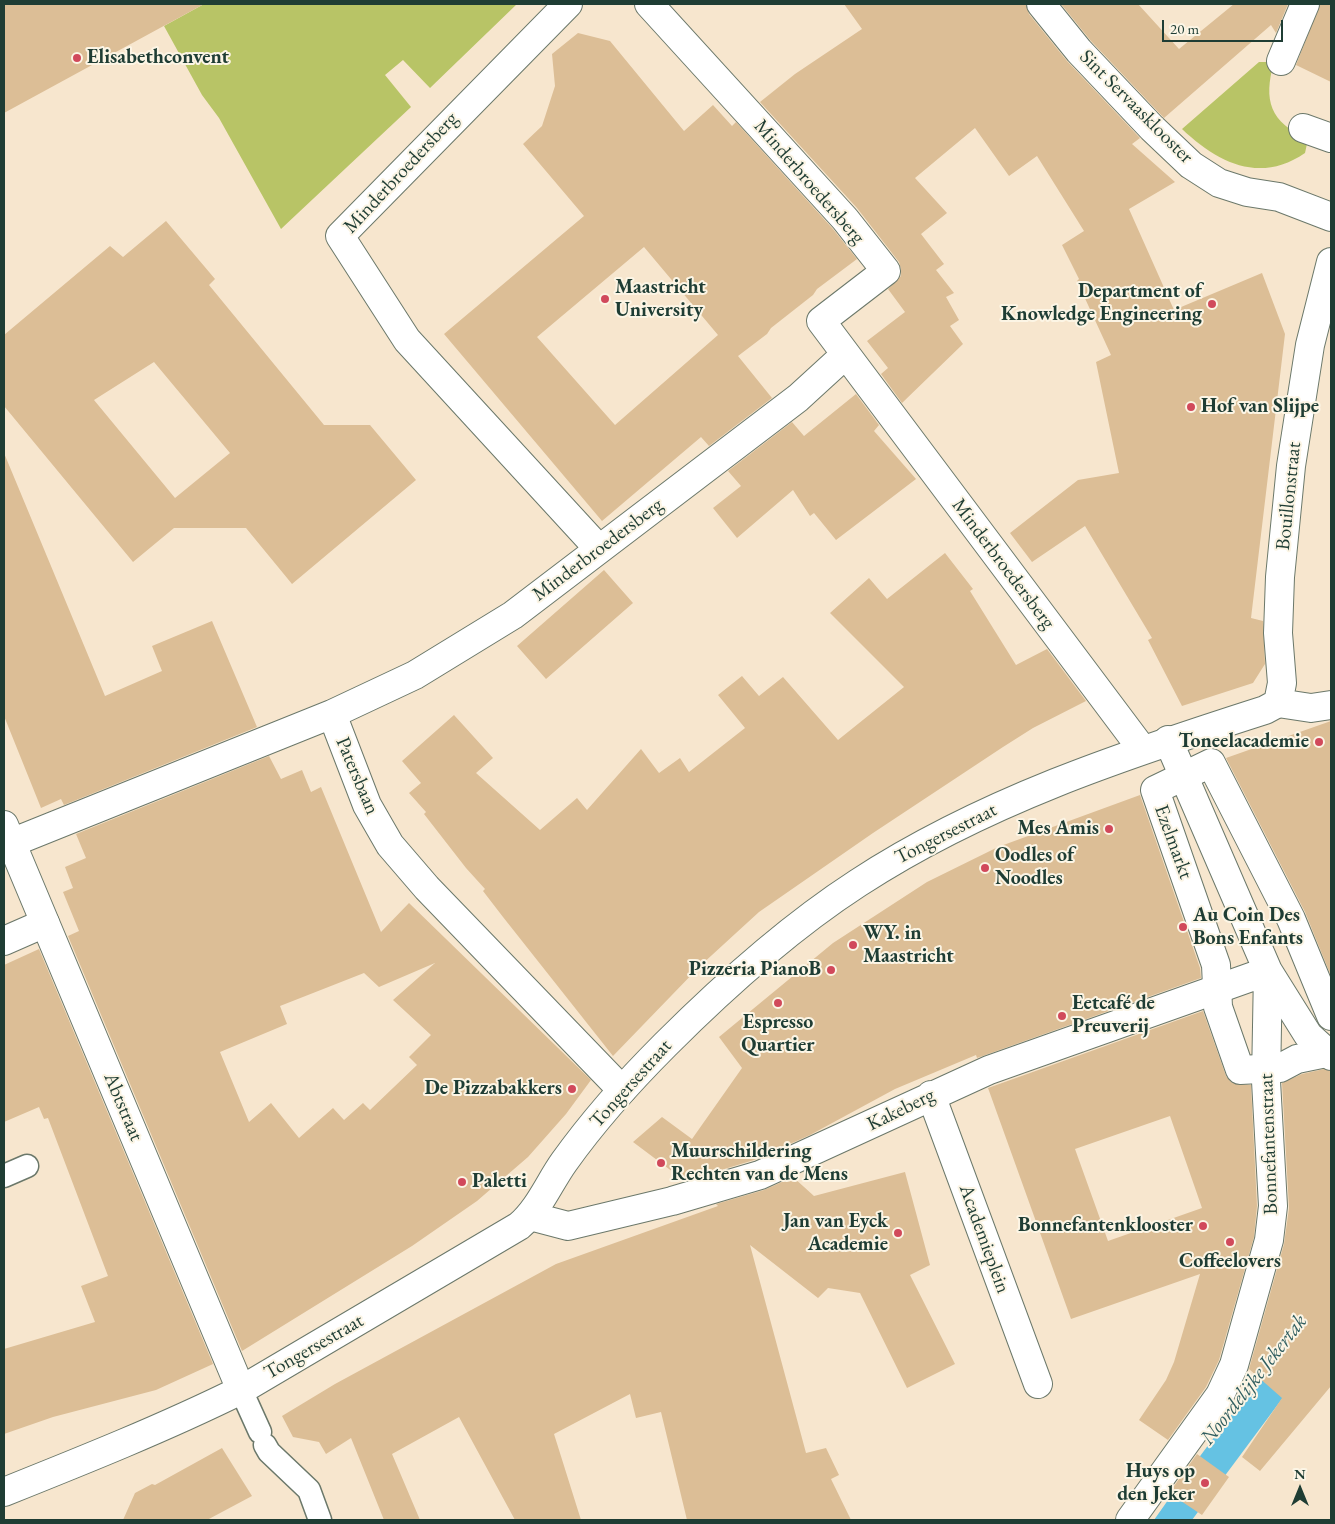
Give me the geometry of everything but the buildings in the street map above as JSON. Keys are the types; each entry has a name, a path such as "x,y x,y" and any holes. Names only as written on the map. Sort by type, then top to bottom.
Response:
{"street":[{"name":"Minderbroedersberg","path":"568,4 340,236 407,340 598,549"},
{"name":"Minderbroedersberg","path":"649,4 844,219 886,271 821,321 844,355 1142,749"},
{"name":"Sint Servaasklooster","path":"1041,4 1099,72 1152,128 1191,165 1219,182 1247,192 1279,197 1331,217"},
{"path":"1281,61 1305,4"},
{"path":"1303,128 1331,138"},
{"name":"Bouillonstraat","path":"1278,703 1282,683 1278,633 1280,577 1290,466 1310,345 1331,262"},
{"name":"Minderbroedersberg","path":"332,714 415,675 459,650 513,615 798,398 844,355"},
{"path":"1278,703 1311,708 1331,705"},
{"name":"Tongersestraat","path":"4,1492 124,1444 242,1390 504,1235 530,1216 564,1161 622,1090 676,1034 786,935 857,884 936,837 1060,781 1142,749 1265,710 1278,703"},
{"name":"Patersbaan","path":"8,834 332,714 367,805 390,845 427,888 622,1090"},
{"name":"Ezelmarkt","path":"1168,740 1268,971 1308,1035 1330,1053"},
{"name":"Ezelmarkt","path":"1330,1053 1297,1059 1280,1068 1240,1070 1218,1007 1216,965 1155,790 1211,763 1291,919 1331,1016"},
{"name":"Abtstraat","path":"8,834 242,1390"},
{"path":"7,932 45,923"},
{"name":"Kakeberg","path":"530,1216 568,1226 672,1201 760,1175 989,1070 1268,971"},
{"name":"Bonnefantenstraat","path":"1130,1520 1220,1395 1234,1365 1249,1318 1269,1240 1273,1206 1266,1068 1268,971"},
{"name":"Academieplein","path":"931,1095 1038,1384"}],"lane":[{"path":"4,1176 27,1166"},
{"path":"242,1390 269,1452 309,1490 320,1520"}],"green space":[{"path":"204,4 517,4 430,88 403,60 385,75 411,107 281,229 219,118 202,95 164,26"},
{"path":"1259,62 1274,62 1269,88 1273,109 1278,117 1285,125 1308,139 1305,153 1288,162 1272,167 1256,168 1225,160 1196,141 1182,129"}],"water":[{"path":"1331,1287 1331,1333 1192,1520 1154,1520 1232,1414 1306,1324"}],"place":[{"name":"Elisabethconvent","path":"77,58"},
{"name":"Maastricht University","path":"605,299"},
{"name":"Department of Knowledge Engineering","path":"1212,304"},
{"name":"Hof van Slijpe","path":"1191,407"},
{"name":"Toneelacademie","path":"1319,742"},
{"name":"Mes Amis","path":"1109,829"},
{"name":"Oodles of Noodles","path":"985,868"},
{"name":"Au Coin Des Bons Enfants","path":"1183,927"},
{"name":"WY. in Maastricht","path":"853,945"},
{"name":"Pizzeria PianoB","path":"831,970"},
{"name":"Espresso Quartier","path":"778,1003"},
{"name":"Eetcafé de Preuverij","path":"1062,1016"},
{"name":"De Pizzabakkers","path":"572,1089"},
{"name":"Muurschildering Rechten van de Mens","path":"661,1163"},
{"name":"Paletti","path":"462,1182"},
{"name":"Bonnefantenklooster","path":"1203,1226"},
{"name":"Jan van Eyck Academie","path":"898,1233"},
{"name":"Coffeelovers","path":"1230,1242"},
{"name":"Huys op den Jeker","path":"1205,1483"}],"water label":[{"name":"Noordelijke Jekertak","path":"1254,1380"}]}
